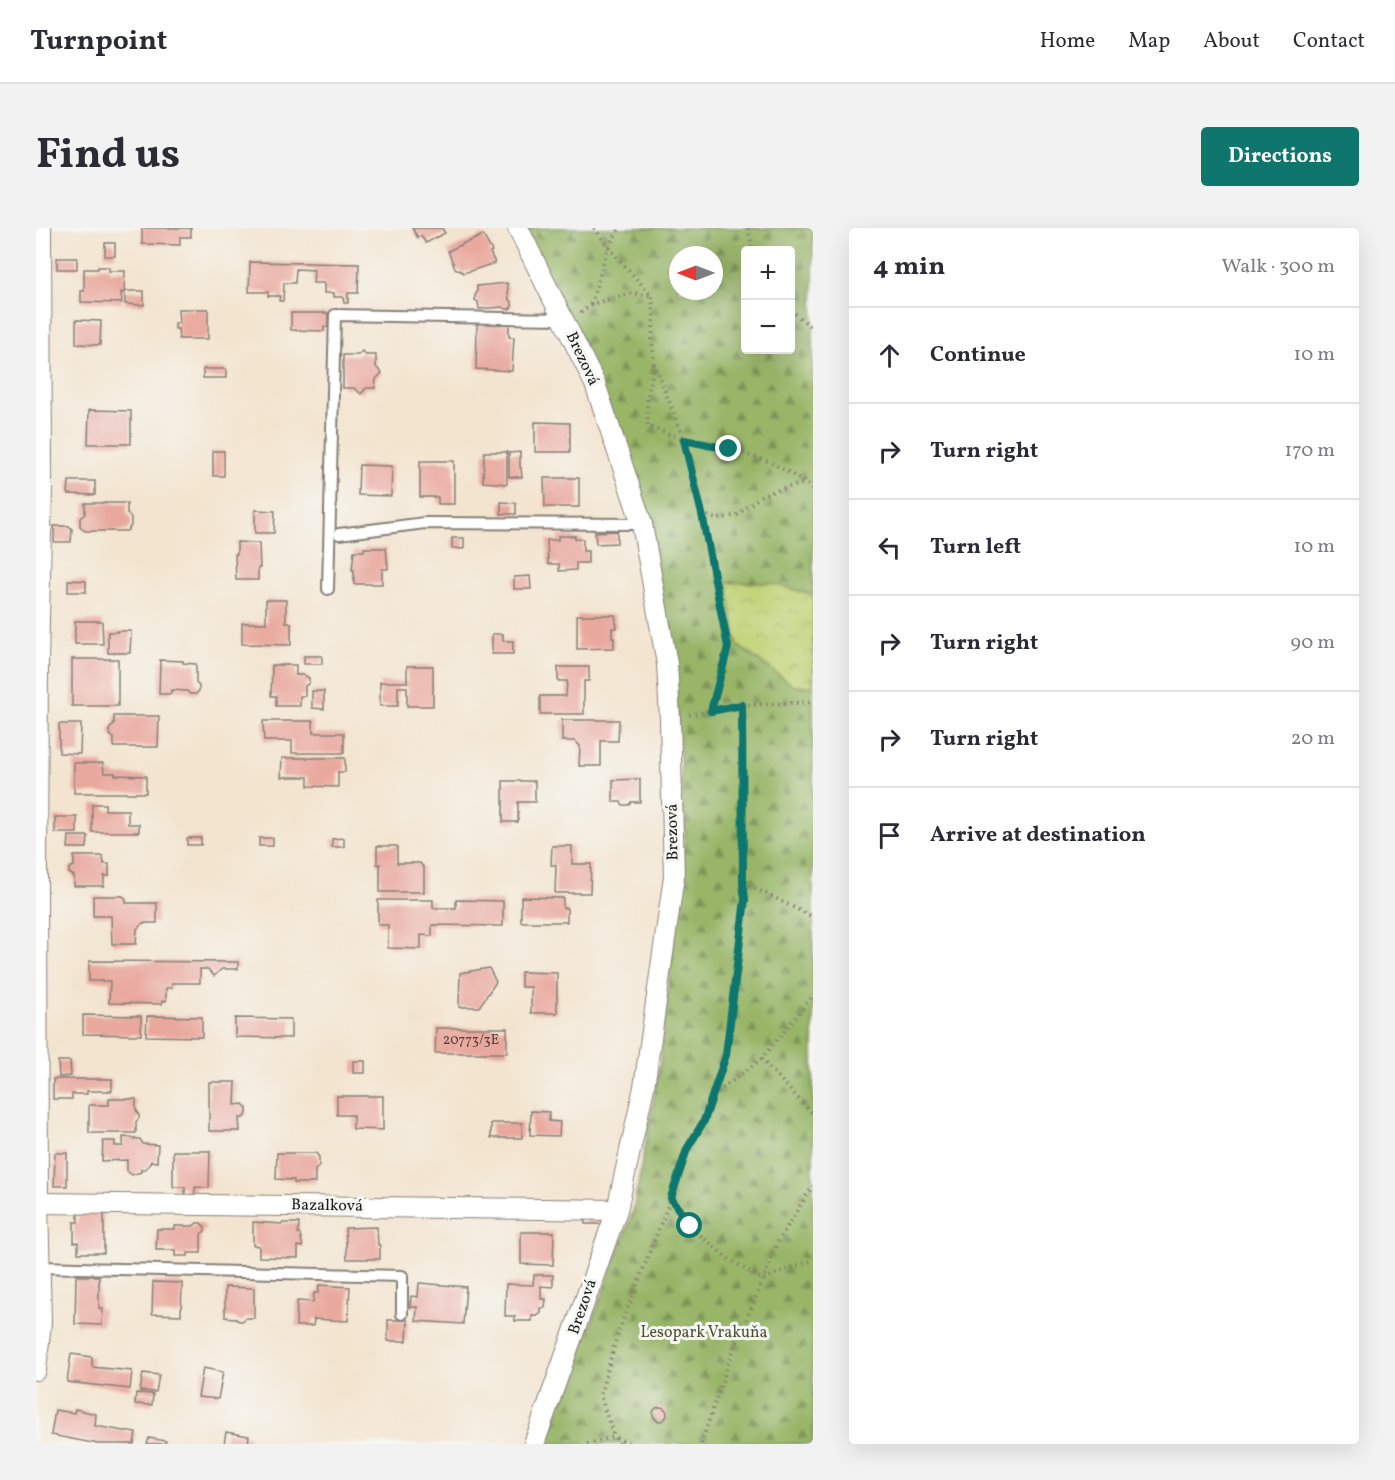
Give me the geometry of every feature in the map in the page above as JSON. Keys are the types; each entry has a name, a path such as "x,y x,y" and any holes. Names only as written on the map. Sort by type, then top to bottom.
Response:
{"street":[{"path":"36,1370 41,1322 37,1131 36,876 41,228"},
{"name":"Brezová","path":"519,228 595,384 642,524 667,664 674,876 644,1087 617,1210 534,1444"},
{"name":"Bazalková","path":"38,1203 617,1210"}],"lane":[{"path":"328,589 334,315 565,322"},
{"path":"339,534 424,523 642,524"},
{"path":"39,1268 402,1276 402,1314"}],"path":[{"path":"594,228 652,296 654,363 647,400 648,426 684,440 729,449 770,462 807,483 813,490"},
{"path":"591,304 608,247 620,228"},
{"path":"748,228 752,246"},
{"path":"565,322 591,304 633,293 652,296"},
{"path":"795,314 813,328"},
{"path":"654,363 684,440 702,514 728,647 711,711 742,705 813,702"},
{"path":"702,514 717,519 737,515 762,495 807,483"},
{"path":"619,1444 600,1395 618,1333 671,1198 687,1149 704,1121 726,1055 745,899 742,705"},
{"path":"743,883 813,917"},
{"path":"712,1096 761,1059 813,996"},
{"path":"761,1059 813,1114"},
{"path":"701,1444 729,1361 764,1280 777,1242 813,1186"},
{"path":"671,1198 690,1226 729,1259 764,1280"},
{"path":"764,1280 795,1266 813,1261"},
{"path":"587,1444 615,1437 631,1444"}],"green space":[{"name":"Lesopark Vrakuňa","path":"525,228 813,228 813,1444 546,1444 633,1212 659,1069 685,835 678,722 651,522"},
{"path":"727,582 770,583 813,595 813,686 794,686 737,645"}],"building":[{"path":"142,228 191,228 191,237 180,237 180,245 142,244"},
{"path":"412,228 442,228 445,233 426,243 421,236 418,238"},
{"path":"483,235 492,251 490,252 495,263 464,273 455,268 448,251"},
{"path":"105,243 115,243 115,256 105,256"},
{"path":"57,258 77,258 77,269 57,269"},
{"path":"250,262 359,264 358,293 348,293 348,303 344,303 343,297 334,297 334,293 324,293 324,283 313,283 314,270 296,269 295,283 284,283 283,301 279,301 280,296 268,296 268,292 249,292"},
{"path":"98,267 109,267 109,271 125,271 124,293 121,292 122,303 81,302 81,291 84,291 84,269 98,269"},
{"path":"507,283 509,300 512,302 510,309 503,307 479,309 478,302 475,300 477,286"},
{"path":"125,291 144,291 144,305 125,304"},
{"path":"178,309 208,309 208,339 179,339 178,329 175,329 175,323 179,323"},
{"path":"291,313 328,313 328,327 324,327 324,331 291,330"},
{"path":"76,320 101,321 100,345 76,344"},
{"path":"477,323 509,324 509,337 514,337 512,371 476,369"},
{"path":"362,351 366,355 376,355 376,367 382,373 376,379 375,388 366,388 361,394 354,388 343,388 343,355 358,355"},
{"path":"203,369 226,369 226,378 203,378"},
{"path":"89,410 131,411 131,444 88,444"},
{"path":"535,422 570,423 570,452 535,452"},
{"path":"213,451 224,451 224,476 213,476"},
{"path":"484,452 507,452 507,484 483,482"},
{"path":"520,452 522,477 509,477 509,453"},
{"path":"420,461 454,461 454,504 438,504 438,497 420,497"},
{"path":"359,465 392,466 391,496 358,495"},
{"path":"544,478 579,478 579,507 545,507"},
{"path":"69,481 95,481 95,495 68,494"},
{"path":"501,502 516,503 516,514 501,514"},
{"path":"85,503 127,503 127,514 131,517 131,526 127,531 85,531 80,526 80,518 85,514"},
{"path":"255,510 275,511 274,533 255,533"},
{"path":"54,526 69,526 72,529 71,542 54,542"},
{"path":"617,531 617,543 596,544 595,532"},
{"path":"558,536 575,536 575,539 583,539 583,551 588,551 588,563 576,563 576,570 559,571 559,564 548,564 547,540 558,540"},
{"path":"452,538 464,538 464,549 452,548"},
{"path":"237,542 259,543 258,580 236,580"},
{"path":"364,548 386,548 388,569 382,569 382,584 354,584 354,570 352,570 354,551 364,551"},
{"path":"530,576 531,589 514,589 514,577"},
{"path":"68,580 86,581 86,592 68,592"},
{"path":"266,600 286,600 286,623 291,623 291,645 242,644 242,623 266,623"},
{"path":"577,615 615,615 617,628 612,628 614,648 577,649"},
{"path":"75,621 102,621 103,644 75,644"},
{"path":"131,631 130,653 108,653 108,632"},
{"path":"492,634 503,634 503,641 513,641 513,654 492,654"},
{"path":"304,656 322,656 322,664 304,664"},
{"path":"72,659 118,659 118,706 72,706"},
{"path":"160,660 196,664 196,683 199,691 196,694 190,694 187,691 171,690 171,694 159,694"},
{"path":"272,665 296,665 296,675 309,678 309,683 305,686 305,696 300,696 300,706 276,706 276,696 271,696"},
{"path":"407,666 433,666 433,706 407,706 407,687 398,687 398,706 380,706 380,682 407,682"},
{"path":"558,667 589,667 589,681 584,681 584,714 540,714 540,696 566,696 567,681 558,681"},
{"path":"312,691 324,691 324,709 312,708"},
{"path":"114,716 159,716 158,747 114,747 114,738 109,731 114,725"},
{"path":"562,720 619,720 618,741 601,741 601,766 579,766 580,746 575,741 562,741"},
{"path":"263,721 313,721 313,733 344,733 344,753 292,753 292,741 264,741"},
{"path":"59,724 81,724 80,754 59,753"},
{"path":"282,758 345,758 345,772 338,772 338,787 308,786 308,777 281,777"},
{"path":"74,763 103,763 104,773 146,776 146,793 74,793"},
{"path":"640,779 640,802 623,805 621,802 613,802 613,780"},
{"path":"503,781 535,781 535,802 518,802 518,822 503,822"},
{"path":"92,804 105,804 105,810 128,810 128,824 139,824 139,832 92,832"},
{"path":"55,817 77,817 77,833 55,833"},
{"path":"69,836 88,836 87,848 68,848"},
{"path":"187,838 201,838 201,845 187,845"},
{"path":"259,838 273,838 273,846 259,846"},
{"path":"344,838 344,847 332,847 332,839"},
{"path":"377,846 397,846 397,863 420,863 424,868 424,892 380,892 380,864 377,864"},
{"path":"552,846 572,846 572,864 591,864 590,893 555,893 556,865 551,865"},
{"path":"74,856 103,856 104,864 109,864 109,876 104,876 104,886 74,886 74,876 69,873 69,868 74,866"},
{"path":"93,896 123,896 126,903 157,903 157,923 143,923 137,929 136,944 112,944 111,916 93,916"},
{"path":"521,897 563,898 563,908 567,908 567,922 521,922"},
{"path":"378,900 433,900 433,908 456,908 456,900 503,901 503,926 432,925 432,936 421,935 421,949 388,948 388,925 378,925"},
{"path":"89,961 238,962 238,969 222,969 214,976 208,969 200,969 200,983 172,983 172,988 166,988 166,1001 162,1001 162,1004 109,1003 110,981 89,981"},
{"path":"489,968 496,982 479,1007 459,1007 460,973"},
{"path":"521,972 557,973 557,1013 531,1013 531,987 521,987"},
{"path":"83,1015 141,1016 141,1035 83,1034"},
{"path":"147,1016 202,1017 202,1037 146,1036"},
{"path":"235,1018 291,1019 291,1038 235,1037"},
{"path":"436,1028 507,1028 507,1053 435,1053"},
{"path":"58,1061 70,1061 71,1076 59,1077"},
{"path":"353,1061 365,1061 365,1073 353,1073"},
{"path":"53,1079 112,1079 112,1091 87,1091 87,1094 72,1094 72,1099 53,1099"},
{"path":"209,1082 236,1082 235,1105 243,1104 247,1108 247,1114 239,1118 240,1131 209,1131"},
{"path":"337,1096 383,1096 383,1130 353,1129 353,1115 337,1115"},
{"path":"109,1099 136,1099 139,1118 136,1122 136,1133 89,1133 89,1105 109,1105"},
{"path":"531,1111 549,1112 549,1121 560,1122 559,1136 530,1135"},
{"path":"491,1123 522,1123 522,1138 491,1138"},
{"path":"123,1137 140,1139 143,1144 158,1145 157,1162 151,1161 145,1169 141,1169 141,1172 132,1175 127,1171 127,1160 102,1161 103,1141 115,1141 115,1146 123,1146"},
{"path":"173,1151 210,1151 209,1188 195,1187 195,1196 185,1196 185,1187 173,1187"},
{"path":"55,1153 67,1153 67,1186 54,1186"},
{"path":"277,1153 316,1153 319,1157 319,1166 315,1170 315,1183 294,1183 294,1180 276,1179"},
{"path":"78,1211 104,1212 104,1253 78,1253 78,1242 74,1243 74,1222 78,1222"},
{"path":"585,1213 604,1213 605,1224 585,1224"},
{"path":"253,1222 299,1223 298,1234 300,1234 303,1247 298,1246 298,1258 259,1257 259,1246 253,1245"},
{"path":"197,1223 205,1227 205,1231 201,1234 201,1253 175,1256 175,1250 156,1250 157,1229 175,1229 175,1226 193,1226"},
{"path":"377,1227 380,1259 347,1259 345,1228"},
{"path":"521,1232 554,1232 553,1265 521,1264"},
{"path":"534,1275 553,1275 553,1287 541,1286 541,1299 546,1299 545,1308 541,1308 541,1313 537,1316 532,1316 532,1321 515,1321 515,1316 505,1316 506,1284 533,1285"},
{"path":"76,1276 99,1276 99,1309 103,1309 102,1325 75,1324"},
{"path":"153,1282 182,1283 181,1315 152,1314"},
{"path":"419,1283 466,1287 463,1324 416,1321 417,1307 410,1307 411,1296 418,1297"},
{"path":"319,1285 350,1287 348,1321 314,1319 313,1326 296,1326 297,1301 313,1302 314,1293 318,1293"},
{"path":"225,1287 254,1288 254,1318 239,1321 225,1317"},
{"path":"388,1320 408,1320 407,1341 388,1341"},
{"path":"71,1354 92,1357 92,1367 132,1371 130,1389 67,1382"},
{"path":"203,1368 223,1372 218,1399 198,1397"},
{"path":"143,1373 159,1375 156,1392 140,1391"},
{"path":"136,1393 153,1394 152,1405 135,1404"},
{"path":"660,1407 665,1409 667,1414 665,1419 660,1421 655,1419 653,1414 655,1409"},
{"path":"75,1409 96,1414 95,1426 136,1433 134,1444 98,1444 51,1435 55,1410 74,1413"},
{"path":"226,1432 249,1436 248,1444 224,1444"},
{"path":"149,1438 166,1441 165,1444 147,1444"}],"route":[{"path":"690,1226 671,1198 687,1149 704,1121 726,1055 745,899 742,705 711,711 728,647 702,514 684,440 729,449"}]}
